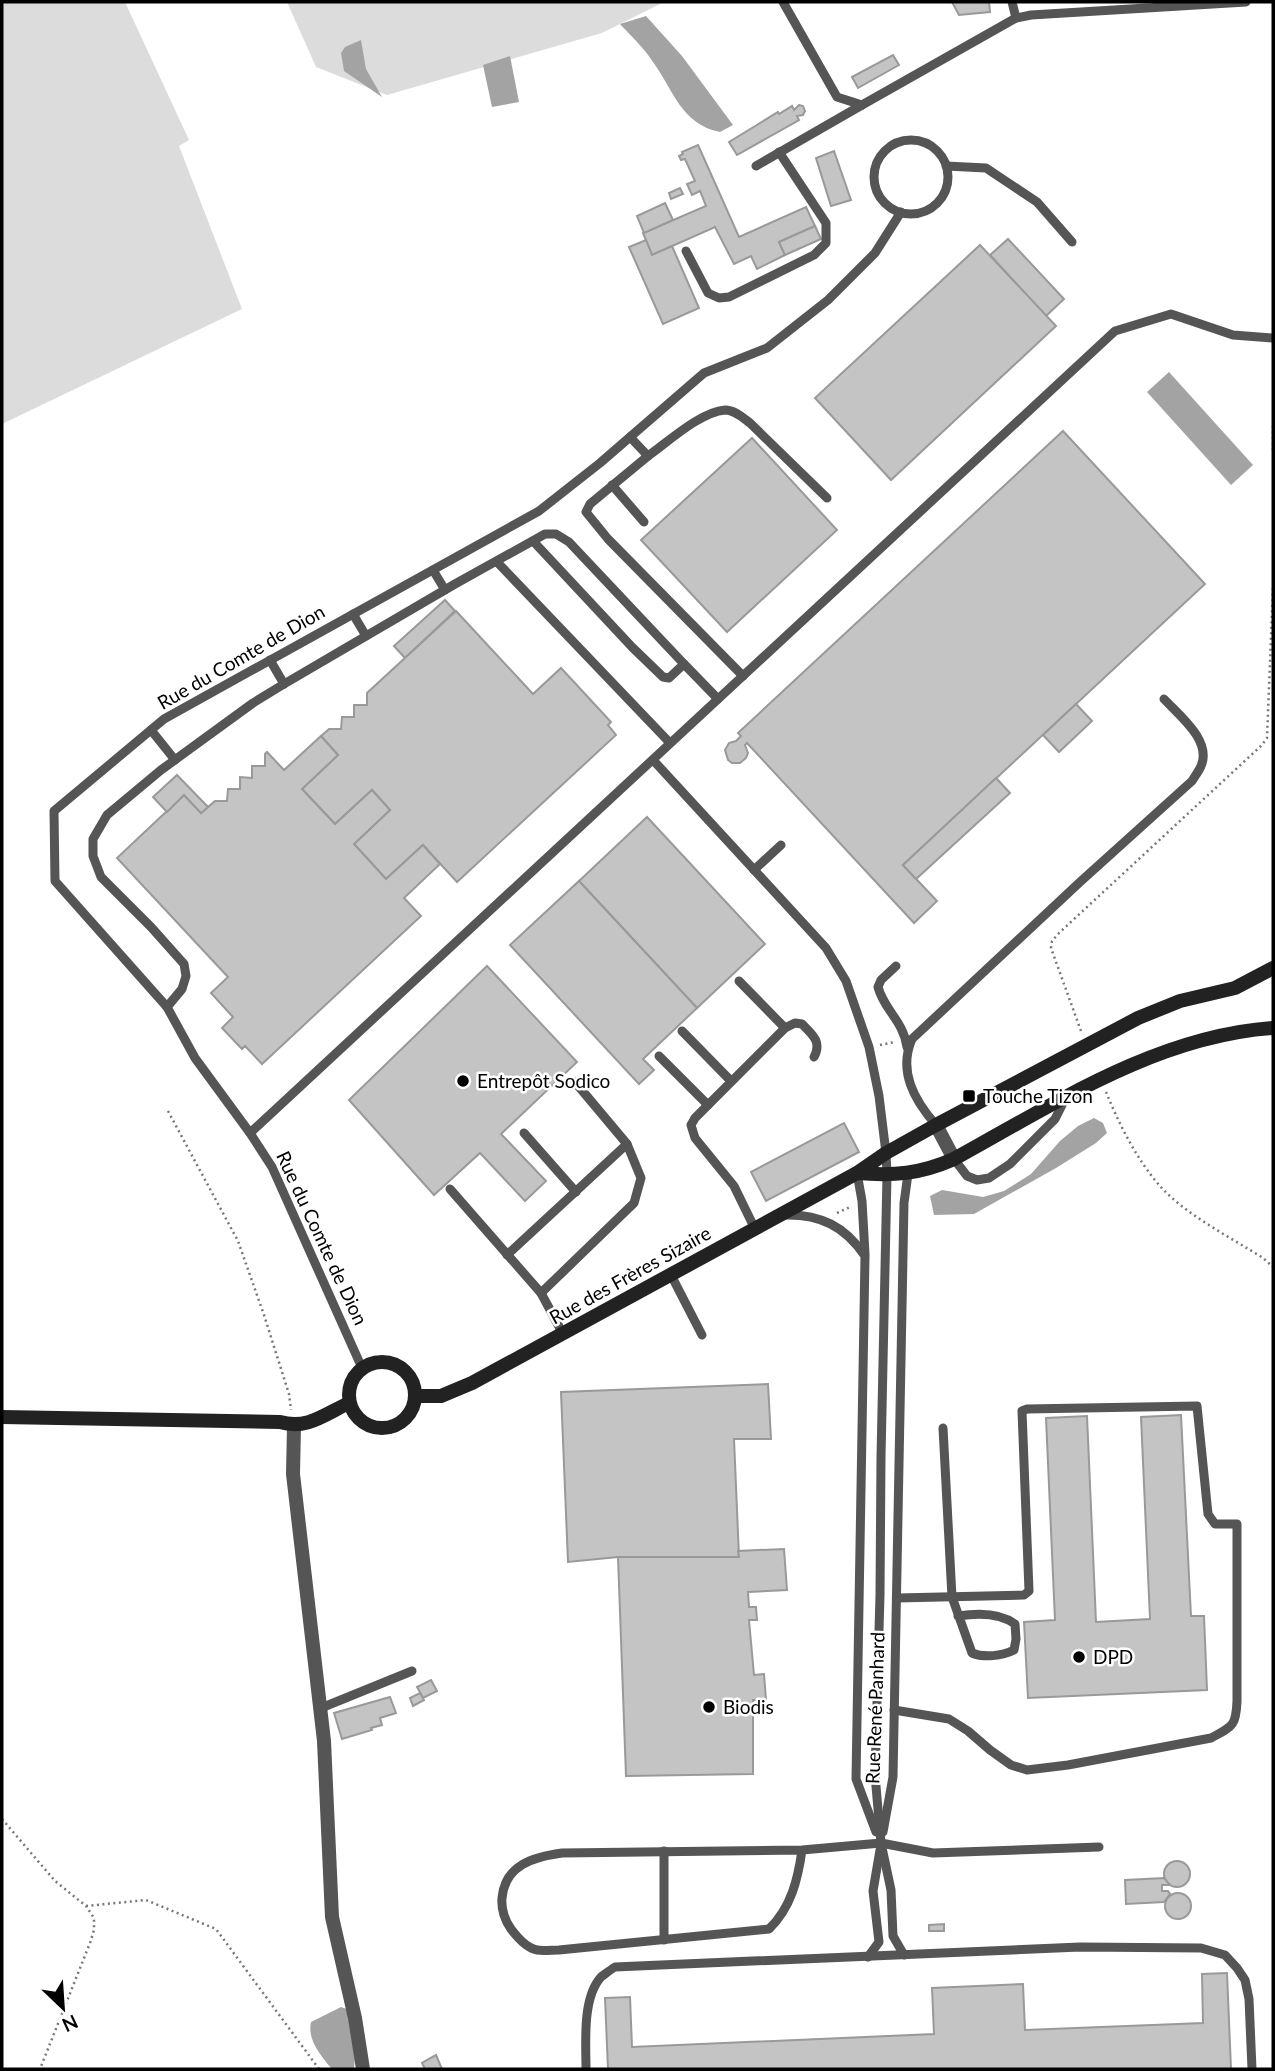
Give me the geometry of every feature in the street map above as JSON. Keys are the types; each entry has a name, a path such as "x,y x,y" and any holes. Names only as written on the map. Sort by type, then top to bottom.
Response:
{"street":[{"name":"Rue des Frères Sizaire","path":"416,1396 441,1396 472,1383 779,1216 936,1125 1086,1045 1164,1007 1235,989 1273,968"},
{"path":"857,1172 908,1174 935,1168 1101,1079 1161,1054 1213,1038 1273,1028"},
{"path":"936,1125 954,1159"},
{"path":"380,1361 398,1365 412,1378 416,1396 411,1414 396,1426 376,1429 359,1420 349,1403 353,1377 362,1368 380,1361"},
{"path":"2,1417 280,1422 294,1426 305,1424 349,1403"},
{"path":"294,1426 293,1474 324,1741 332,1917 355,2018 363,2069"}],"lane":[{"path":"783,2 837,97 862,105"},
{"path":"1012,2 1016,18"},
{"path":"756,166 1016,18 1246,2"},
{"path":"907,140 931,146 940,154 946,166 946,188 933,206 923,211 901,212 889,207 880,198 875,186 877,161 884,151 894,144 907,140"},
{"path":"687,251 708,293 719,298 730,297 814,256 826,243 826,223 779,152"},
{"path":"946,166 986,168 1037,202 1072,242"},
{"name":"Rue du Comte de Dion","path":"362,1368 272,1167 195,1058 167,1007 55,881 54,811 164,719 539,511 704,373 767,348 828,300 875,253 901,212"},
{"path":"250,1133 1115,331 1171,314 1233,335 1273,338"},
{"path":"743,676 608,539 586,512 590,504 612,485 696,421 727,410 739,414 750,423 827,498"},
{"path":"630,437 648,456"},
{"path":"612,485 644,522"},
{"path":"167,1007 182,989 186,976 184,964 101,877 93,856 93,839 107,815 175,760 253,703 545,534 556,534 569,542 718,699"},
{"path":"533,541 663,677 670,678 684,664"},
{"path":"497,562 670,743"},
{"path":"433,570 445,590"},
{"path":"353,614 366,636"},
{"path":"270,660 284,684"},
{"path":"907,1044 1192,781 1202,765 1203,748 1197,736 1164,699"},
{"path":"151,730 175,760"},
{"path":"653,760 809,929 836,963 846,981 869,1047 879,1096 887,1175 875,1775 881,1843 891,1890 893,1936 904,1955"},
{"path":"754,870 781,845"},
{"path":"896,966 881,980 878,987 880,996 900,1023 907,1044 905,1064 914,1094 936,1125"},
{"path":"739,981 785,1028"},
{"path":"755,1229 734,1186 710,1158 693,1133 691,1125 731,1081 785,1028 794,1023 802,1024 818,1043 814,1057"},
{"path":"682,1031 731,1081"},
{"path":"659,1056 708,1105"},
{"path":"541,1293 634,1203 641,1178 627,1144 575,1082"},
{"path":"954,1159 967,1176 977,1181 989,1178 1010,1164 1055,1119 1066,1097"},
{"path":"524,1133 576,1192"},
{"path":"508,1255 627,1144"},
{"name":"Rue René Panhard","path":"857,1172 862,1201 865,1256 856,1779 881,1843"},
{"name":"Rue René Panhard","path":"881,1843 893,1777 904,1203 908,1174"},
{"path":"450,1189 541,1293 563,1334"},
{"path":"779,1216 802,1215 822,1220 855,1241 865,1256"},
{"path":"671,1275 702,1335"},
{"path":"894,1710 949,1718 1011,1765 1027,1770 1211,1738 1230,1727 1236,1719 1237,1701 1237,1524 1215,1524 1208,1514 1198,1406 1022,1411 1029,1591 1024,1595 897,1598"},
{"path":"943,1428 958,1616 972,1653 978,1656 1005,1654 1014,1650 1015,1624 1009,1619 985,1613 958,1616"},
{"path":"321,1708 412,1671"},
{"path":"868,1957 879,1942 873,1891 881,1843"},
{"path":"802,1850 797,1880 777,1922 769,1929 559,1950 535,1950 518,1939 507,1923 502,1905 503,1884 514,1871 542,1855 562,1853 802,1850 881,1843 933,1853 1098,1847"},
{"path":"664,1851 664,1940"},
{"path":"586,2069 590,1994 601,1978 615,1967 1080,1947 1201,1948 1224,1955 1245,1980 1249,1999 1252,2069"}],"path":[{"path":"1273,426 1273,450"},
{"path":"1086,1045 1051,948 1052,941 1262,746 1267,738 1273,587"},
{"path":"869,1047 907,1044"},
{"path":"1101,1079 1140,1158 1160,1186 1191,1212 1273,1267"},
{"path":"168,1111 238,1241 289,1394 294,1426"},
{"path":"2,1819 55,1881 86,1906 94,1918 94,1930 40,2069"},
{"path":"86,1906 146,1900 216,1929 319,2069"}],"shaded area":[{"path":"2,2 125,2 189,140 179,146 242,309 2,424"},
{"path":"287,2 664,2 602,33 387,95 316,67"},
{"path":"646,16 682,56 733,125 720,132 696,122 687,114 642,47 620,24"},
{"path":"361,40 366,69 382,97 344,71 341,53 345,47"},
{"path":"510,56 519,102 492,107 483,65"},
{"path":"1169,372 1253,465 1231,485 1147,392"},
{"path":"1094,1118 1103,1123 1107,1133 1056,1168 974,1214 934,1215 930,1196 942,1190 983,1197 1004,1191 1031,1174 1060,1141 1078,1126"},
{"path":"341,2007 347,2009 355,2056 354,2069 332,2069 311,2035 311,2022"}],"building":[{"path":"952,2 989,2 990,12 959,15"},
{"path":"893,55 899,65 858,88 852,77"},
{"path":"799,105 803,106 805,111 803,115 797,116 799,120 737,155 729,142 778,112 779,114 792,106 794,110"},
{"path":"698,145 739,237 806,207 815,226 779,242 785,255 757,269 751,256 734,264 715,227 652,255 643,233 706,206 700,191 692,195 687,184 695,181 685,159 681,160 679,156"},
{"path":"834,151 851,200 831,206 816,158"},
{"path":"680,188 683,194 671,199 669,193"},
{"path":"665,203 673,220 644,233 637,216"},
{"path":"815,226 821,239 785,255 779,242"},
{"path":"1008,239 1064,299 1046,316 990,255"},
{"path":"646,240 652,255 672,246 699,308 663,324 629,247"},
{"path":"980,245 1056,326 891,480 815,398"},
{"path":"1063,431 1205,584 903,865 937,901 914,923 747,743 745,745 748,753 740,763 728,760 725,750 729,743 741,736 738,733"},
{"path":"752,438 837,530 727,632 641,540"},
{"path":"445,600 455,611 405,658 394,646"},
{"path":"456,611 533,694 561,668 611,722 608,725 616,735 457,882 423,845 386,879 354,844 390,810 372,790 335,824 302,789 338,755 321,736 329,729 341,729 342,717 354,717 354,705 367,705 367,693"},
{"path":"1076,704 1092,721 1059,752 1043,735"},
{"path":"321,736 338,755 302,789 335,824 372,790 390,810 354,844 386,879 423,845 440,864 404,898 421,916 262,1064 245,1046 242,1049 222,1028 233,1017 211,993 228,977 117,858 184,795 201,813 215,801 227,801 228,789 240,789 240,777 252,778 252,766 265,766 267,752 284,770"},
{"path":"177,775 208,807 201,813 184,795 167,812 153,797"},
{"path":"996,778 1010,793 916,879 903,865"},
{"path":"647,817 765,944 697,1008 579,881"},
{"path":"579,881 697,1008 643,1059 654,1070 639,1084 510,945"},
{"name":"Entrepôt Sodico","path":"487,966 577,1062 501,1134 546,1181 525,1201 480,1153 434,1195 349,1100"},
{"path":"844,1123 859,1152 766,1201 751,1172"},
{"path":"768,1384 771,1439 734,1439 739,1557 618,1557 568,1562 561,1392"},
{"path":"1181,1415 1191,1616 1204,1616 1207,1690 1028,1698 1024,1622 1055,1620 1046,1418 1087,1416 1096,1622 1150,1619 1141,1417"},
{"path":"784,1549 787,1590 748,1592 749,1607 756,1607 757,1620 749,1620 754,1675 764,1674 766,1700 753,1700 753,1774 626,1776 618,1557 739,1557 738,1551"},
{"path":"431,1680 437,1691 423,1698 417,1687"},
{"path":"420,1693 424,1700 413,1706 410,1698"},
{"path":"390,1697 396,1713 380,1718 382,1725 371,1728 372,1730 342,1739 334,1713"},
{"path":"1177,1861 1186,1865 1190,1874 1186,1883 1177,1887 1168,1883 1164,1874 1168,1865"},
{"path":"1164,1878 1170,1885 1162,1885 1162,1891 1168,1891 1170,1894 1164,1902 1126,1904 1125,1880"},
{"path":"1178,1893 1188,1896 1191,1906 1188,1916 1178,1919 1168,1916 1165,1906 1168,1896"},
{"path":"944,1924 944,1931 929,1931 929,1925"},
{"path":"1227,1973 1231,2069 608,2069 605,1998 630,1997 632,2047 934,2034 932,1988 1023,1984 1025,2030 1203,2023 1202,1974"},
{"path":"436,2055 442,2069 425,2069 422,2063"}],"place":[{"name":"Entrepôt Sodico","path":"463,1081"},
{"name":"Touche Tizon","path":"969,1096"},
{"name":"DPD","path":"1079,1657"},
{"name":"Biodis","path":"709,1707"}]}
